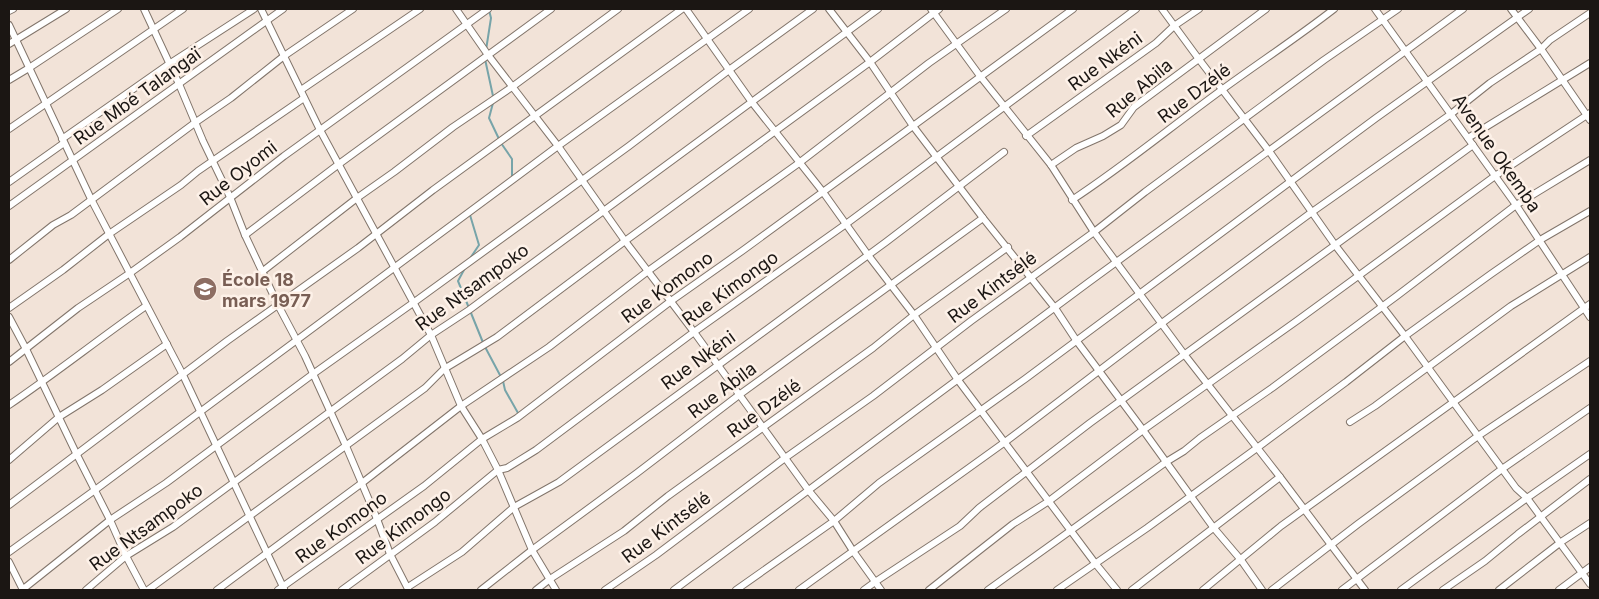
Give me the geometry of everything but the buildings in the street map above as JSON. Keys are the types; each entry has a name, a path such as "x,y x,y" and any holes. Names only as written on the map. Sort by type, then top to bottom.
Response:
{"street":[{"path":"9,11 13,9"},
{"path":"9,44 66,9"},
{"path":"9,80 118,9"},
{"path":"144,9 230,197 245,235 297,340 346,446 390,554 408,589"},
{"path":"9,129 184,9"},
{"path":"9,182 169,64 254,9"},
{"path":"261,9 320,130 431,335 461,406 482,439 498,470 532,550 556,590"},
{"name":"Rue Mbé Talangaï","path":"9,206 282,9"},
{"path":"9,260 53,225 71,214 231,98 284,56 353,9"},
{"path":"301,90 420,9"},
{"path":"456,9 488,56 536,116 625,241 694,332 809,491 834,521 881,590"},
{"name":"Rue Oyomi","path":"9,362 78,308 180,237 320,130 488,9"},
{"path":"245,235 551,9"},
{"path":"263,271 357,198 618,9"},
{"path":"9,505 227,341 684,9 751,101 823,192 914,315 980,410 1095,564 1117,590"},
{"path":"9,552 558,146 749,9"},
{"path":"9,562 23,590 110,520 166,483 313,374 414,303 813,9"},
{"path":"829,9 870,62 913,126 1055,308 1076,340 1190,496 1241,560 1262,590"},
{"name":"Rue Ntsampoko","path":"86,590 126,556 173,527 402,359 431,335 461,315 878,9"},
{"path":"217,590 362,483 461,406 549,347 648,271 799,163 929,63 1006,9"},
{"name":"Rue Komono","path":"282,589 424,486 482,439 518,418 671,301 742,252 1073,9"},
{"name":"Rue Kimongo","path":"342,590 435,522 498,470 507,468 536,450 694,332 846,224 1136,9"},
{"path":"1162,9 1245,118 1336,245 1516,488 1527,498 1541,516 1590,584"},
{"name":"Rue Nkéni","path":"1026,136 1156,44 1174,26 1199,9"},
{"name":"Rue Abila","path":"1051,165 1076,148 1103,136 1121,125 1134,107 1266,9"},
{"name":"Rue Dzélé","path":"1072,200 1139,154 1222,90 1334,9"},
{"name":"Avenue Okemba","path":"1376,9 1587,306 1590,317"},
{"name":"Rue Kintsélé","path":"605,590 656,555 785,458 873,396 1324,60 1398,9"},
{"path":"674,590 1116,262 1463,9"},
{"path":"929,590 1013,524 1049,501 1143,430 1183,403 1495,176 1589,116 1511,9"},
{"path":"736,590 834,521 880,483 1290,181 1529,9"},
{"path":"148,590 425,388 444,369 497,337 870,62 935,10 980,76 1051,165 1094,232 1184,354 1258,448 1365,590"},
{"path":"799,590 1005,442 1312,212 1451,114 1490,83 1541,49 1550,40 1588,13"},
{"path":"9,25 91,199 183,375 268,553 282,589"},
{"path":"1468,138 1590,64"},
{"path":"9,308 63,270 109,234 304,98"},
{"path":"864,590 960,526 979,508 1121,400 1473,145"},
{"name":"Rue Nkéni","path":"408,589 462,552 514,507 559,482 868,255 1004,152"},
{"path":"988,590 1382,307 1516,206 1590,160"},
{"path":"1057,590 1258,448 1405,336 1540,240 1590,211"},
{"name":"Rue Abila","path":"481,590 739,395 984,218"},
{"name":"Rue Dzélé","path":"536,590 624,531 668,496 873,348 914,315 1008,247"},
{"path":"1350,422 1506,310 1590,257"},
{"path":"9,405 146,306"},
{"path":"1203,590 1274,532 1587,306"},
{"path":"9,317 144,590"},
{"path":"9,460 59,417 102,390 167,344"},
{"path":"1272,590 1331,544 1478,436 1590,361"},
{"path":"1342,590 1358,580 1502,469 1590,408"},
{"path":"1401,590 1590,454"},
{"path":"1132,590 1280,477"},
{"path":"1443,590 1485,561 1590,479"},
{"path":"1500,590 1561,542 1590,522"},
{"path":"1559,590 1590,567"}],"waterway":[{"path":"486,50 491,18 489,10"},
{"path":"485,59 493,96"},
{"path":"493,103 489,118 499,139"},
{"path":"501,143 512,159 512,177"},
{"path":"471,257 479,245 470,215 472,213"},
{"path":"465,268 458,281 484,345 501,377"},
{"path":"503,381 505,390 518,413"}],"place":[{"name":"École 18 mars 1977","path":"205,289"}]}
